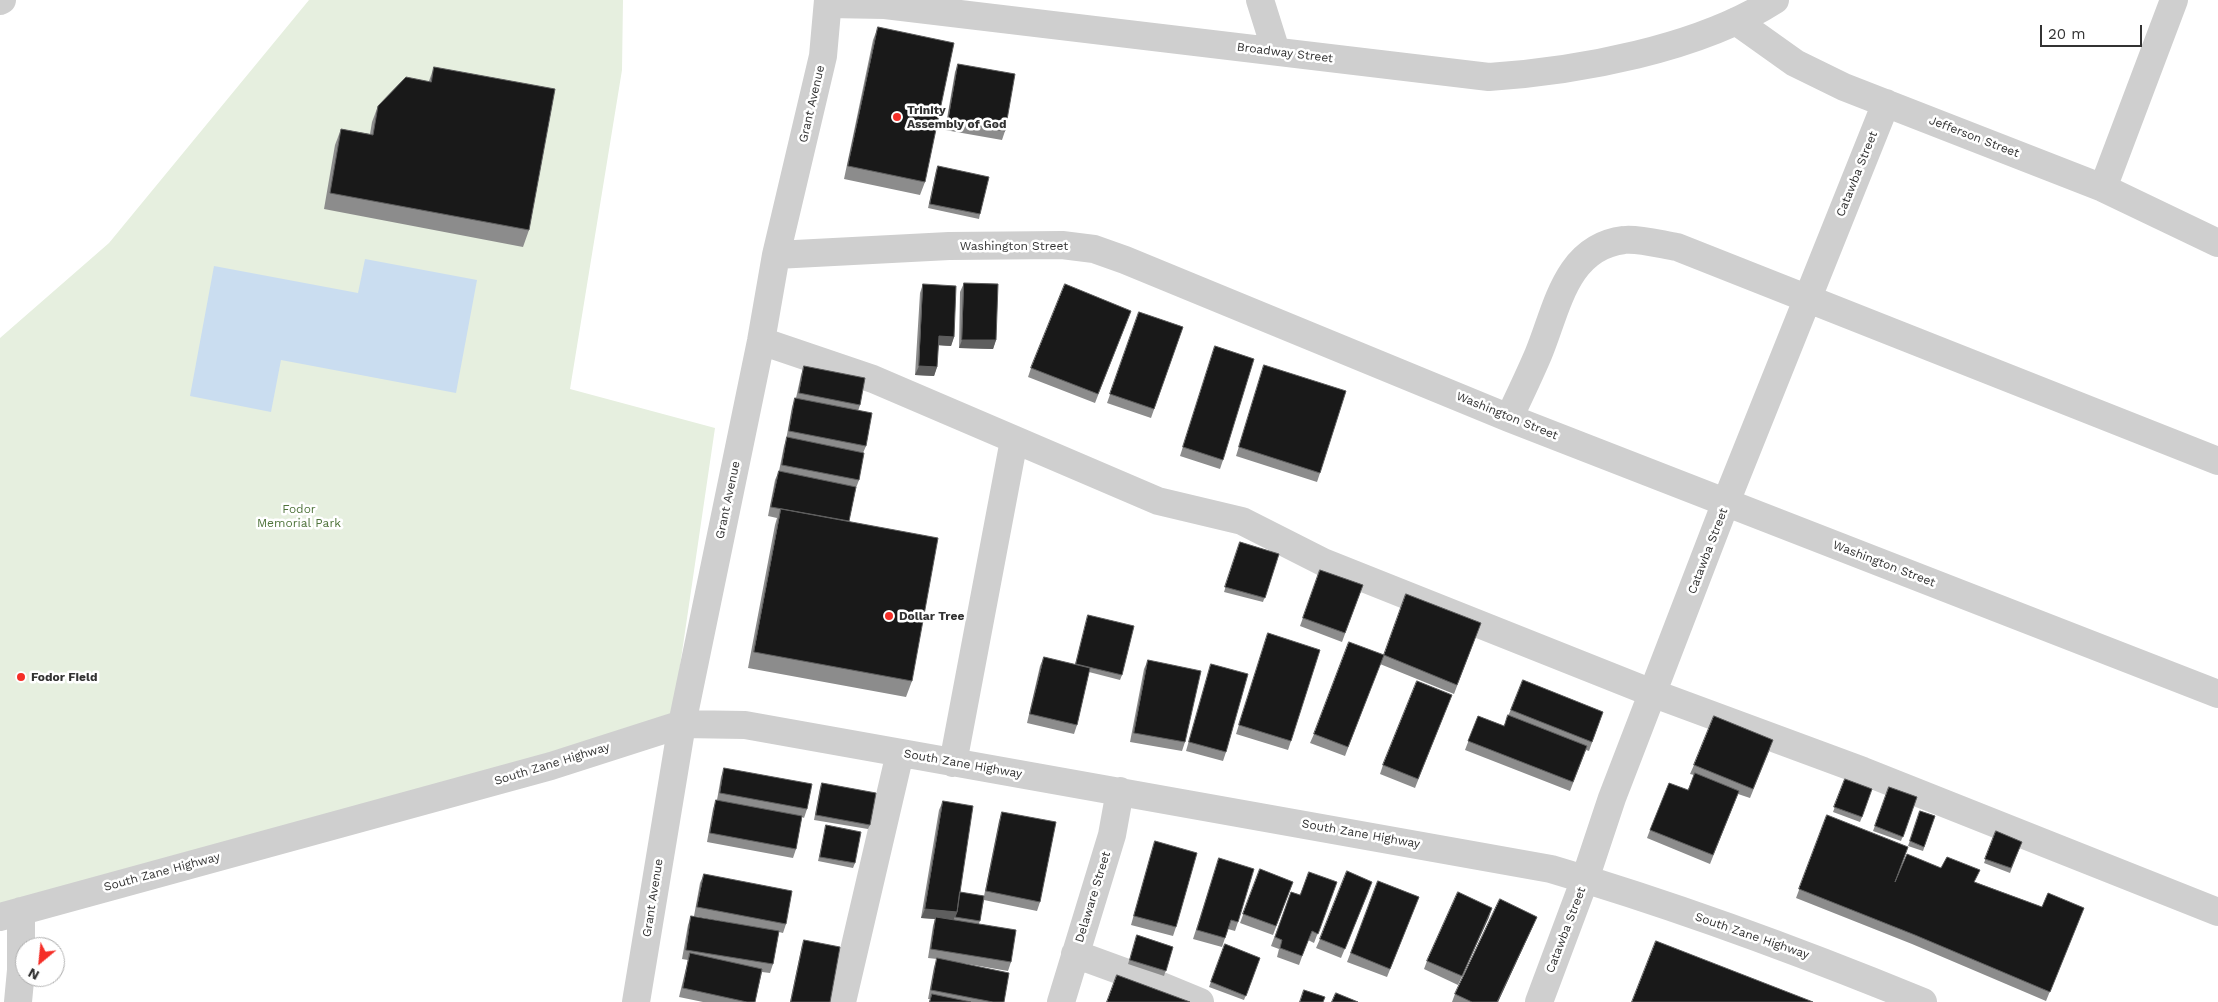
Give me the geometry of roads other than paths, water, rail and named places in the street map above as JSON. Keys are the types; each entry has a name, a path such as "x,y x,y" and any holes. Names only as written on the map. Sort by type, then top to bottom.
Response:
{"street":[{"path":"1260,0 1276,51"},
{"path":"2103,188 2174,0"},
{"name":"Broadway Street","path":"828,2 885,5 1276,51 1468,76 1505,76 1570,67 1648,51 1695,37 1736,21 1771,1"},
{"name":"Grant Avenue","path":"636,1002 682,724 761,341 776,255 823,56 828,2"},
{"name":"Jefferson Street","path":"1736,21 1795,63 1844,87 2103,188 2218,242"},
{"name":"Catawba Street","path":"1539,1002 1585,879 1612,798 1652,693 1726,502 1886,103"},
{"path":"1509,418 1538,354 1560,294 1576,265 1595,249 1625,239 1678,247 1807,300 2071,401 2218,461"},
{"name":"Washington Street","path":"776,255 949,246 1062,244 1094,249 1125,260 1509,418 2218,694"},
{"path":"761,341 872,379 1158,501 1242,521 1323,562 1652,693 1863,771 2218,912"},
{"path":"953,762 1014,440"},
{"name":"South Zane Highway","path":"10,914 551,766 682,724 745,725 1551,869 1805,954 1923,1002"},
{"path":"842,1002 900,753"},
{"name":"Delaware Street","path":"1061,1002 1112,835 1120,791"},
{"path":"10,914 21,970 18,1002"},
{"path":"1075,954 1150,981 1200,1002"}],"water":[{"path":"365,259 477,280 456,393 281,360 271,412 190,396 214,266 358,293"}],"place":[{"name":"Trinity Assembly of God","path":"897,117"},
{"name":"Dollar Tree","path":"889,616"},
{"name":"Fodor Field","path":"21,677"}],"park label":[{"name":"Fodor Memorial Park","path":"299,516"}]}
